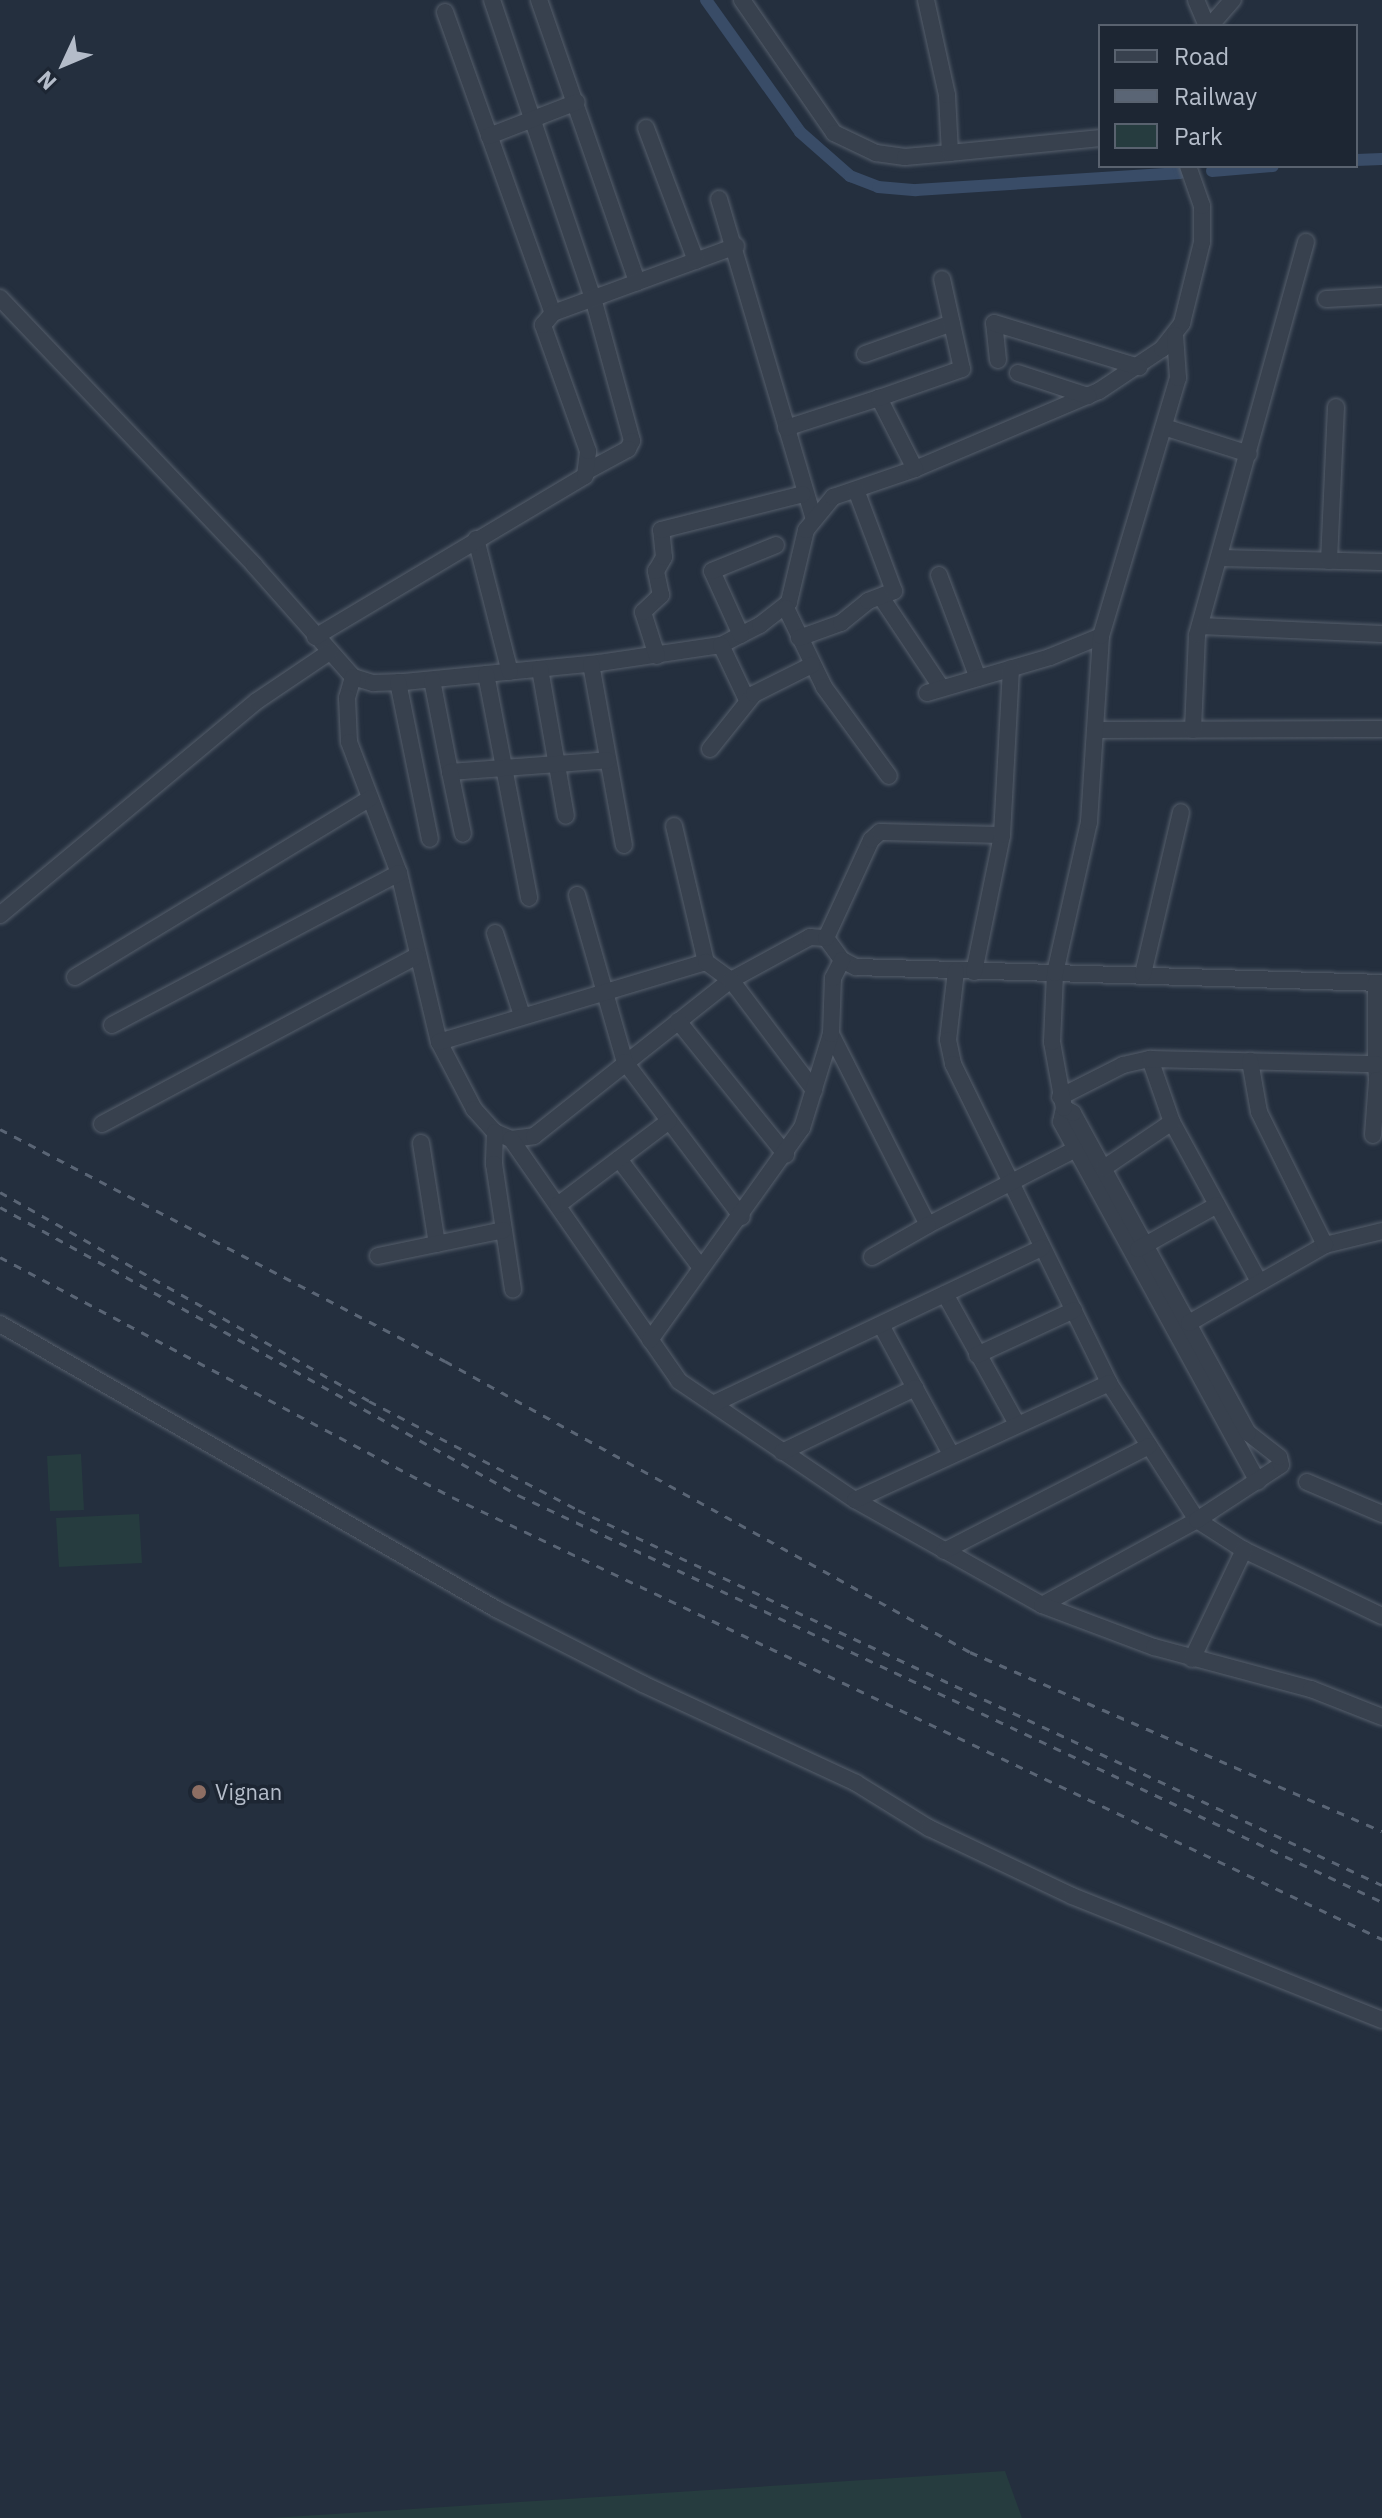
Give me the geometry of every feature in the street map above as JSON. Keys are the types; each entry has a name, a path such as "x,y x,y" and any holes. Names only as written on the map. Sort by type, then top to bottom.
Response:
{"street":[{"path":"315,637 476,539 579,481 589,470 628,449 632,441 593,298 529,118 492,0"},
{"path":"539,0 577,102 637,282"},
{"path":"742,0 834,133 876,153 950,153 1098,138"},
{"path":"926,0 947,95 950,153"},
{"path":"1196,0 1207,24"},
{"path":"1210,24 1233,0"},
{"path":"445,12 553,313"},
{"path":"489,136 577,102"},
{"path":"646,128 696,261"},
{"path":"889,776 812,665 786,608 813,516 833,497 915,469 1088,396 1139,367 1175,335 1190,300 1204,222 1189,168"},
{"path":"719,199 736,246 803,494 813,516"},
{"path":"1193,730 1194,652 1200,626 1306,242"},
{"path":"589,470 588,451 543,325 553,313 736,246"},
{"path":"786,428 962,369 942,279"},
{"path":"1326,299 1382,296"},
{"path":"0,298 254,565 328,653 353,677 373,683 432,680 657,656 721,645 786,608"},
{"path":"865,354 952,323"},
{"path":"998,360 994,323 1139,367"},
{"path":"1042,1605 1197,1520 1281,1465 1279,1457 1248,1433 1189,1323 1061,1122 1062,1102 1052,1042 1055,973 1089,822 1099,730 1101,636 1178,378 1175,335"},
{"path":"1018,373 1088,396"},
{"path":"879,398 915,469"},
{"path":"1329,561 1336,407"},
{"path":"1164,427 1249,454"},
{"path":"799,638 841,623 894,591 893,579 856,490"},
{"path":"657,656 643,612 661,595 656,571 664,557 661,530 803,494"},
{"path":"476,539 510,672"},
{"path":"741,635 712,571 776,545"},
{"path":"1220,558 1382,562"},
{"path":"939,575 978,678"},
{"path":"881,597 934,690 1011,668 1101,636"},
{"path":"1200,626 1382,634"},
{"path":"721,645 747,700"},
{"path":"0,915 257,701 328,653"},
{"path":"591,664 624,845"},
{"path":"710,749 747,700 812,665"},
{"path":"974,972 1002,835 1011,668"},
{"path":"540,669 566,816"},
{"path":"486,674 529,898"},
{"path":"353,677 347,698 349,742 399,873 416,956 439,1042 459,1088 495,1132 511,1139 679,1381 855,1500 1042,1605 1192,1659 1311,1689 1382,1717"},
{"path":"432,680 463,834"},
{"path":"398,682 430,839"},
{"path":"1099,730 1382,729"},
{"path":"450,772 608,760"},
{"path":"75,977 370,798"},
{"path":"1143,974 1181,812"},
{"path":"674,826 706,962 731,980 814,1090"},
{"path":"826,938 871,840 880,832 1002,835"},
{"path":"112,1025 399,873"},
{"path":"577,895 625,1062 742,1217"},
{"path":"495,933 522,1015"},
{"path":"826,938 842,960 856,967 1379,983 1378,1075 1373,1135"},
{"path":"511,1139 534,1136 731,980 799,940 826,938"},
{"path":"102,1124 416,956"},
{"path":"650,1340 786,1155 814,1090 831,1034 833,978 842,960"},
{"path":"439,1042 604,990 706,962"},
{"path":"956,971 950,1051 1008,1184 1109,1383 1197,1520 1244,1550 1382,1616"},
{"path":"678,1021 786,1155"},
{"path":"831,1034 928,1225"},
{"path":"1062,1102 1123,1065 1150,1059 1250,1061 1378,1075"},
{"path":"1150,1059 1172,1122 1258,1280"},
{"path":"1250,1061 1259,1112 1325,1245"},
{"path":"1062,1102 1073,1113 1104,1168 1140,1249 1258,1482"},
{"path":"558,1205 669,1121"},
{"path":"1104,1168 1172,1122"},
{"path":"495,1132 494,1164 513,1290"},
{"path":"421,1143 437,1244"},
{"path":"872,1257 1076,1149"},
{"path":"619,1159 701,1268"},
{"path":"1140,1249 1217,1205"},
{"path":"378,1256 503,1230"},
{"path":"1189,1323 1258,1280 1325,1245 1382,1231"},
{"path":"715,1403 1042,1248"},
{"path":"945,1294 1017,1424"},
{"path":"977,1355 1074,1310"},
{"path":"0,1324 496,1609 643,1684 856,1783 929,1828 1072,1896 1382,2020"},
{"path":"881,1325 951,1454"},
{"path":"855,1500 1109,1383"},
{"path":"782,1452 915,1388"},
{"path":"944,1551 1149,1446"},
{"path":"1307,1482 1382,1514"},
{"path":"1192,1659 1244,1550"}],"green space":[{"path":"81,1454 84,1510 50,1511 47,1456"},
{"path":"139,1514 142,1563 59,1567 56,1518"},
{"path":"1005,2471 1022,2518 271,2518"}],"waterway":[{"path":"706,0 800,132 850,176 878,187 916,190 1180,173"},
{"path":"1358,160 1382,159"},
{"path":"1212,171 1249,168"}],"railway":[{"path":"0,1129 445,1361 970,1652 1382,1831"},
{"path":"0,1192 369,1401 578,1510 1382,1885"},
{"path":"0,1207 518,1495 1382,1902"},
{"path":"0,1257 452,1497 1382,1939"}],"place":[{"name":"Vignan","path":"199,1792"}]}
